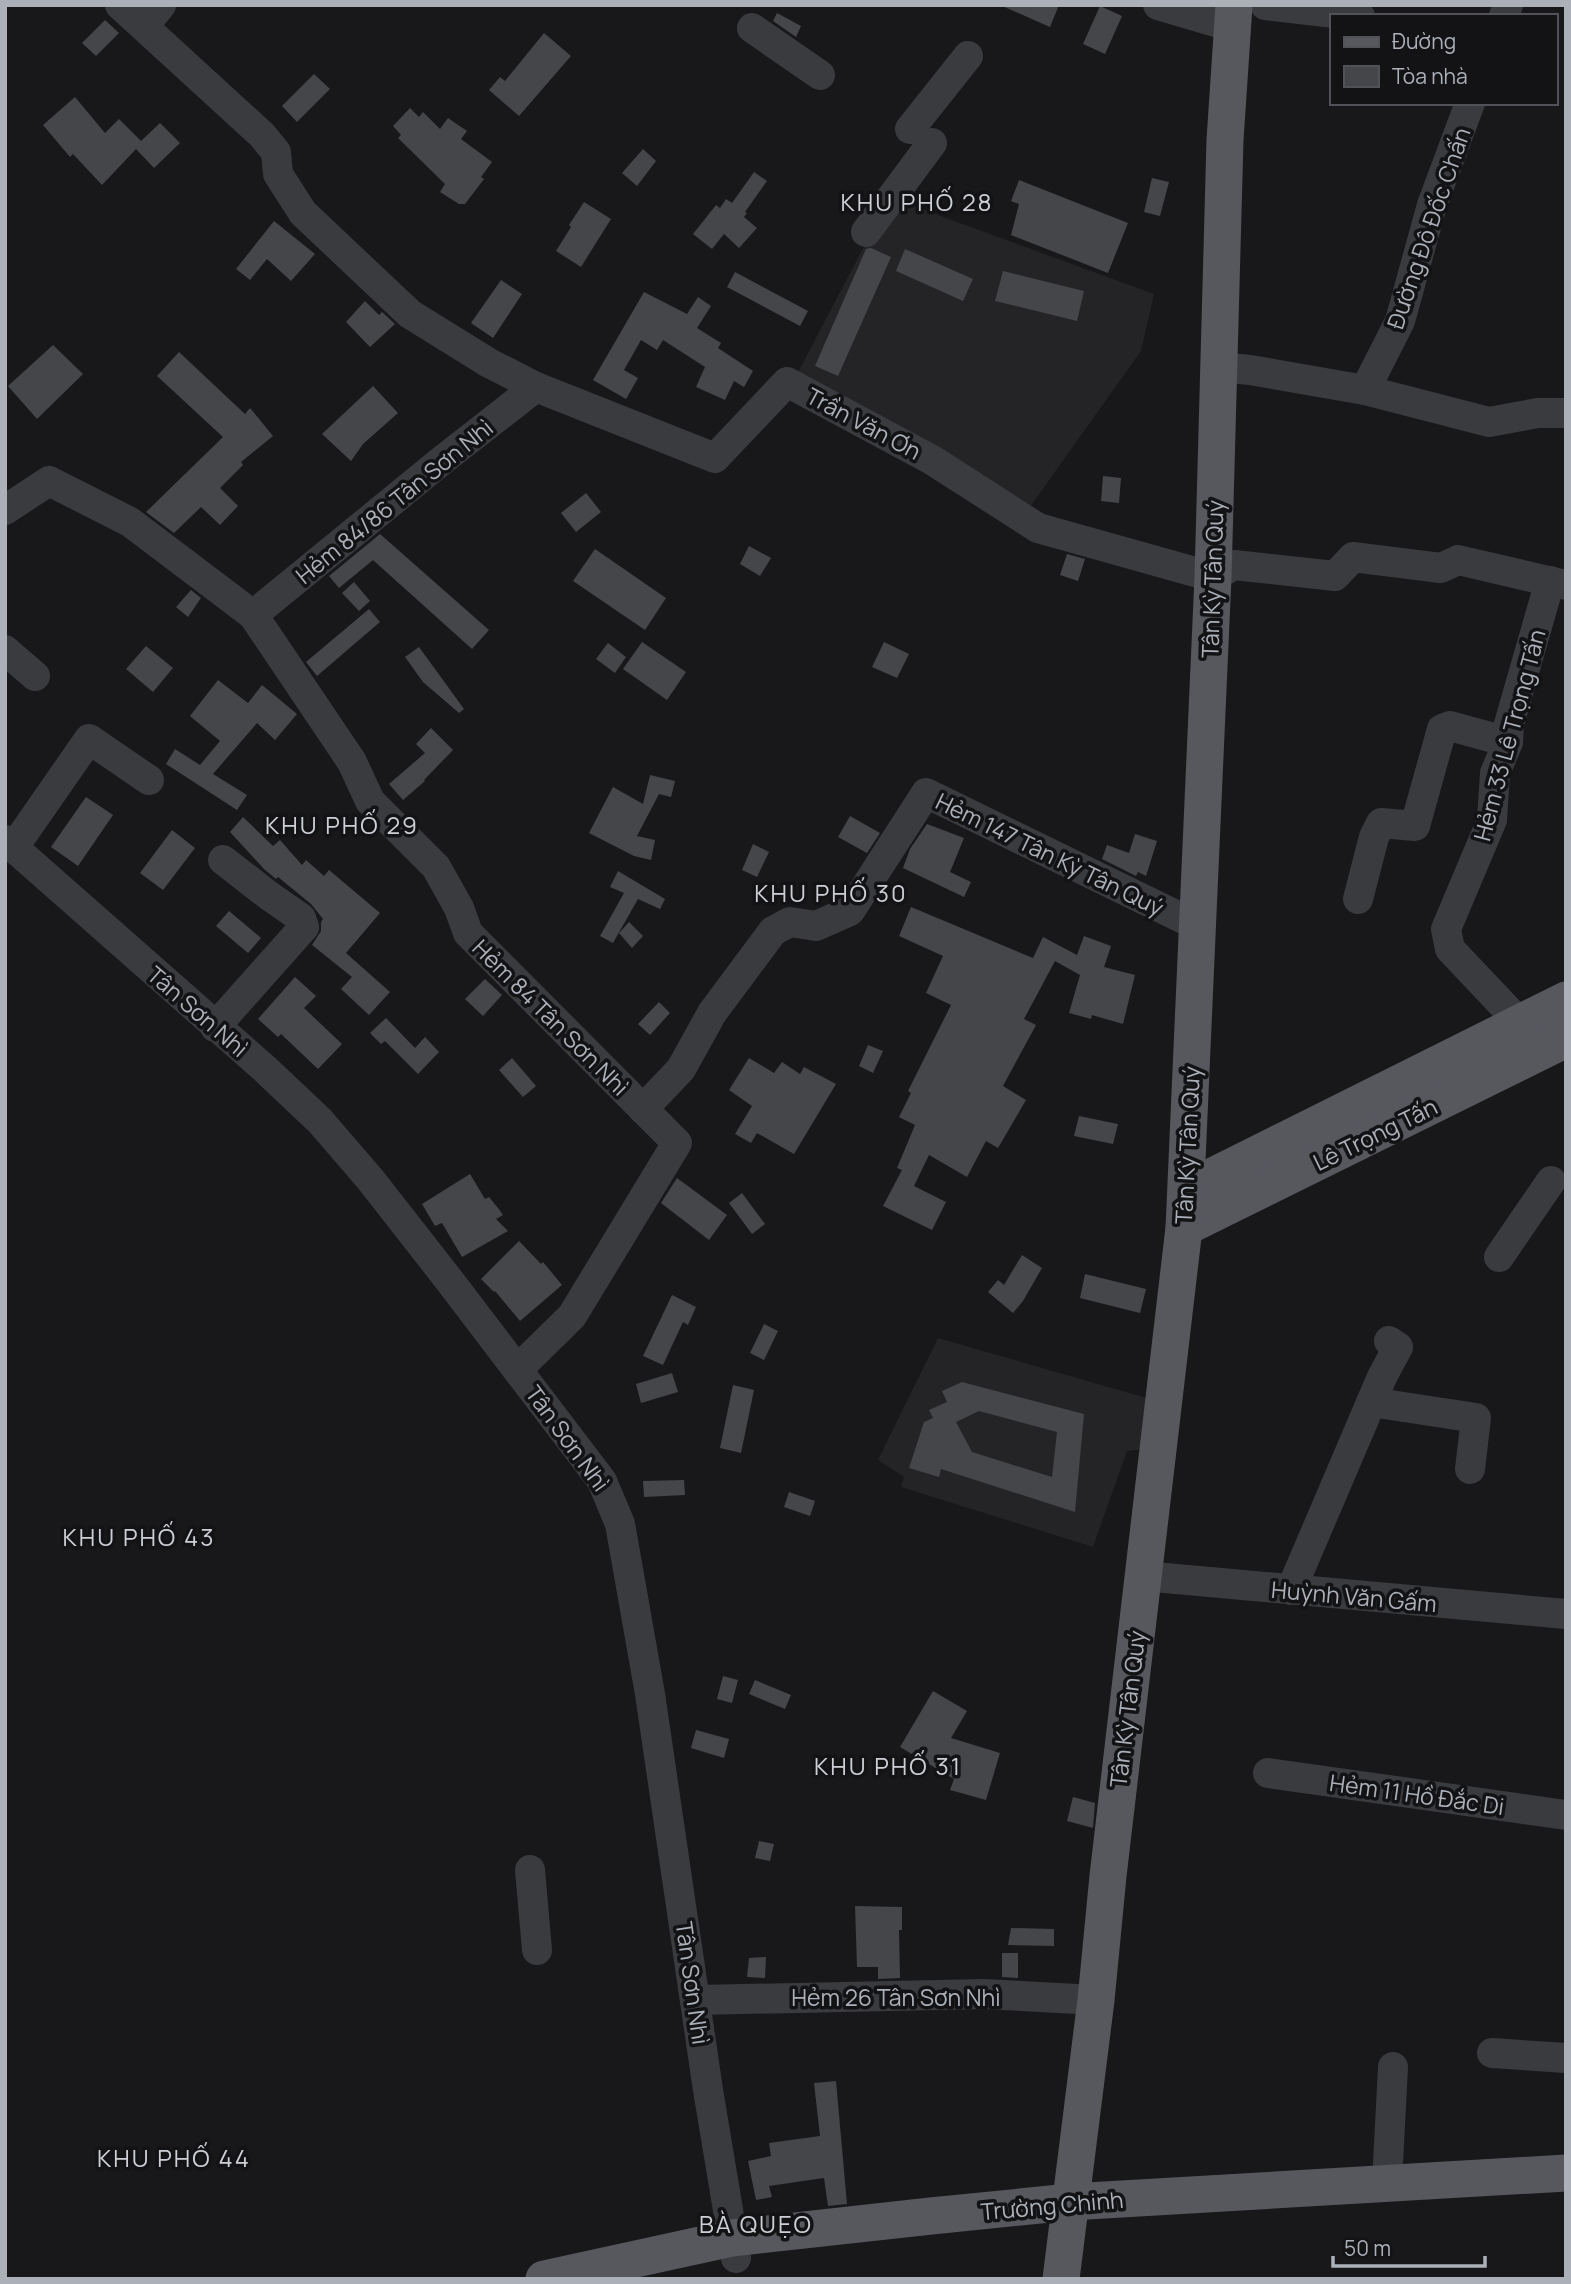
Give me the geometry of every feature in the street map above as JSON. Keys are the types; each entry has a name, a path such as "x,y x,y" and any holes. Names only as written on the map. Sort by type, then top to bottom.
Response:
{"main road":[{"name":"Tân Kỳ Tân Quý","path":"1061,2279 1096,2000 1184,1228 1213,577 1225,140 1233,16"},
{"name":"Lê Trọng Tấn","path":"1186,1189 1566,1000"},
{"name":"Lê Trọng Tấn","path":"1184,1228 1566,1039"},
{"name":"Trường Chinh","path":"544,2279 734,2248 1387,2183 1566,2173"},
{"name":"Trường Chinh","path":"1068,2214 1566,2192"},
{"name":"Trường Chinh","path":"641,2279 734,2248"}],"street":[{"path":"120,5 152,16 262,135 275,152 278,174 303,214 369,278 410,314 489,363 536,387"},
{"path":"1158,5 1233,16"},
{"path":"1265,5 1343,14"},
{"path":"752,28 820,75"},
{"path":"866,232 968,56"},
{"name":"Đường Đô Đốc Chấn","path":"1366,390 1400,321 1432,205 1469,105"},
{"path":"1219,367 1366,390 1489,422 1538,413 1566,413"},
{"name":"Trần Văn Ơn","path":"536,387 715,458 787,382 932,460 1038,528 1213,577"},
{"name":"Hẻm 84/86 Tân Sơn Nhì","path":"253,615 536,387"},
{"name":"Hẻm 84 Tân Sơn Nhì","path":"5,510 49,481 130,522 253,615 352,762 370,801 436,867 459,908 468,933 677,1143 572,1315 519,1369"},
{"path":"1213,577 1234,565 1335,576 1353,557 1441,568 1458,560 1558,583"},
{"name":"Hẻm 33 Lê Trọng Tấn","path":"1520,1023 1450,949 1446,929 1492,820 1495,773 1508,742 1509,724 1558,583"},
{"path":"5,650 35,676"},
{"path":"1358,899 1374,836 1381,823 1415,826 1442,729 1450,726 1508,742"},
{"path":"9,844 89,739 149,780"},
{"name":"Hẻm 147 Tân Kỳ Tân Quý","path":"643,1109 681,1069 712,1013 773,931 790,922 816,926 850,911 926,793 1196,925"},
{"name":"Tân Sơn Nhì","path":"9,844 265,1069 331,1133 519,1369 602,1480 620,1524 650,1695 734,2248"},
{"path":"215,1027 304,927 301,918 223,860"},
{"path":"1499,1257 1551,1181"},
{"path":"1291,1590 1371,1402 1398,1347 1389,1341"},
{"path":"1371,1402 1476,1418 1470,1469"},
{"name":"Huỳnh Văn Gấm","path":"1143,1576 1566,1614"},
{"name":"Hẻm 11 Hồ Đắc Di","path":"1268,1773 1566,1815"},
{"path":"530,1870 537,1950"},
{"name":"Hẻm 26 Tân Sơn Nhì","path":"696,2000 985,1994 1096,2000"},
{"path":"1492,2053 1566,2059"},
{"path":"1387,2183 1393,2067"}],"shaded area":[{"path":"897,200 1154,294 1141,351 1025,514 795,378 870,235"},
{"path":"938,1338 1150,1399 1145,1449 1127,1451 1093,1547 901,1487 904,1477 878,1460"}],"building":[{"path":"1000,5 1059,5 1050,27"},
{"path":"1100,6 1122,16 1105,54 1083,44"},
{"path":"777,13 801,26 796,37 773,21"},
{"path":"105,20 119,33 96,56 82,43"},
{"path":"544,33 571,56 519,116 489,90 500,77 505,81"},
{"path":"314,74 330,89 297,122 282,106"},
{"path":"75,97 105,133 119,119 141,141 160,123 180,143 154,168 136,149 102,185 73,154 70,157 43,125"},
{"path":"410,108 419,117 423,112 440,129 448,118 467,131 461,139 492,162 481,177 484,179 465,204 459,204 440,192 445,184 398,138 401,135 393,126"},
{"path":"643,149 656,161 637,186 622,173"},
{"path":"754,172 767,181 745,212 747,213 744,217 757,228 739,248 724,234 712,249 693,234 716,205 720,208 726,199 732,203"},
{"path":"1152,178 1169,182 1160,216 1144,212"},
{"path":"1019,180 1128,223 1108,273 1011,235 1019,204 1011,201"},
{"path":"584,202 611,219 581,267 556,251"},
{"path":"274,221 315,254 291,281 267,259 250,280 236,269"},
{"path":"871,248 891,257 838,376 815,366 866,249"},
{"path":"905,249 973,279 963,301 896,271"},
{"path":"1003,271 1084,291 1077,321 995,301"},
{"path":"735,272 808,311 800,326 727,287"},
{"path":"501,280 522,294 493,338 471,323"},
{"path":"644,292 687,314 698,297 711,306 697,328 721,343 718,348 753,371 744,387 734,381 725,400 696,387 705,367 663,340 657,350 641,340 624,370 638,378 626,399 593,380"},
{"path":"365,301 379,315 382,312 395,324 370,347 346,322"},
{"path":"53,345 83,374 37,419 8,386"},
{"path":"179,352 245,414 250,408 273,436 241,462 243,465 220,488 238,506 220,525 201,507 174,533 146,512 223,437 157,376"},
{"path":"373,386 398,413 363,444 351,461 322,434"},
{"path":"1103,476 1121,478 1119,503 1101,501"},
{"path":"586,493 601,512 576,532 561,513"},
{"path":"380,534 489,630 472,649 373,560 339,588 329,576"},
{"path":"749,546 771,558 760,576 740,564"},
{"path":"595,549 666,598 645,630 573,581"},
{"path":"1067,554 1085,559 1078,581 1060,575"},
{"path":"354,582 370,601 359,611 342,593"},
{"path":"191,590 201,598 188,617 176,607"},
{"path":"369,609 380,622 317,676 306,662"},
{"path":"642,642 686,672 667,700 623,669"},
{"path":"884,642 909,654 897,678 872,667"},
{"path":"608,643 626,657 615,673 596,659"},
{"path":"146,646 173,668 153,692 126,669"},
{"path":"419,647 464,709 459,713 423,682 405,657"},
{"path":"218,680 248,703 262,685 297,714 275,740 257,723 213,774 247,795 237,810 166,764 175,749 200,765 220,741 190,716"},
{"path":"431,728 453,750 425,781 403,800 389,784 425,753 416,744"},
{"path":"650,775 675,781 671,797 659,794 637,836 655,840 651,860 634,856 589,833 613,787 643,804"},
{"path":"86,797 113,815 78,866 51,847"},
{"path":"850,816 880,833 867,853 838,837"},
{"path":"243,817 273,846 280,840 302,865 306,860 324,876 329,870 380,913 346,953 390,992 369,1015 341,989 352,977 312,945 321,931 323,919 311,904 264,869 230,832"},
{"path":"927,824 964,838 950,872 971,882 964,897 903,868 910,849"},
{"path":"172,830 195,848 163,890 140,873"},
{"path":"1135,834 1157,841 1146,876 1138,872 1136,876 1102,859 1107,845 1129,853"},
{"path":"753,844 769,852 757,877 742,870"},
{"path":"618,871 665,899 660,909 638,899 613,943 600,936 624,893 610,887"},
{"path":"911,907 1033,958 1043,937 1077,955 1084,936 1111,946 1104,967 1135,975 1123,1024 1092,1015 1091,1019 1069,1013 1080,975 1055,961 1024,1019 1036,1025 1003,1086 1026,1100 998,1148 986,1141 967,1177 929,1155 914,1186 946,1202 932,1230 883,1206 902,1170 897,1168 915,1125 899,1117 911,1093 908,1091 951,1005 926,993 943,956 899,936"},
{"path":"229,911 261,938 248,953 216,926"},
{"path":"629,922 643,936 632,948 619,933"},
{"path":"295,977 316,996 304,1008 342,1044 318,1069 281,1034 278,1037 258,1019"},
{"path":"485,979 502,995 483,1016 465,999"},
{"path":"659,1002 670,1013 650,1035 638,1024"},
{"path":"386,1018 415,1048 425,1037 439,1052 418,1074 385,1041 381,1044 370,1033"},
{"path":"868,1045 883,1051 873,1073 859,1066"},
{"path":"512,1058 536,1086 523,1097 499,1070"},
{"path":"749,1058 774,1073 782,1062 800,1074 804,1067 836,1084 794,1154 757,1133 751,1143 735,1134 752,1106 729,1090"},
{"path":"1079,1116 1118,1124 1113,1144 1074,1136"},
{"path":"470,1174 485,1199 489,1197 503,1215 496,1219 508,1231 462,1257 442,1223 435,1226 422,1204"},
{"path":"677,1178 727,1215 709,1240 661,1203"},
{"path":"742,1193 765,1224 752,1234 729,1203"},
{"path":"519,1241 541,1264 543,1262 562,1285 520,1321 481,1279"},
{"path":"1022,1255 1042,1268 1013,1313 988,1292 998,1280 1004,1285"},
{"path":"1085,1274 1146,1289 1140,1313 1080,1298"},
{"path":"672,1295 696,1307 688,1325 683,1322 663,1365 643,1356"},
{"path":"764,1324 778,1331 764,1360 750,1353"},
{"path":"672,1373 678,1392 641,1403 636,1384"},
{"path":"962,1382 1084,1414 1075,1512 941,1469 939,1477 909,1468 924,1422 933,1418 929,1410 947,1402 942,1391","holes":["979,1411 1057,1432 1052,1477 972,1452 956,1422"]},
{"path":"733,1385 754,1390 741,1453 720,1448"},
{"path":"684,1480 685,1495 644,1497 643,1481"},
{"path":"789,1492 815,1501 810,1516 784,1507"},
{"path":"723,1676 738,1680 732,1703 717,1699"},
{"path":"755,1680 791,1695 785,1709 749,1694"},
{"path":"933,1691 967,1711 951,1738 1000,1753 986,1800 950,1790 954,1779 900,1747"},
{"path":"696,1730 729,1739 724,1758 691,1748"},
{"path":"1073,1797 1095,1803 1093,1828 1067,1821"},
{"path":"759,1841 774,1844 770,1861 755,1858"},
{"path":"855,1906 902,1907 902,1930 899,1930 900,1978 878,1979 878,1967 857,1967"},
{"path":"1011,1928 1054,1929 1054,1946 1008,1945"},
{"path":"1002,1953 1018,1953 1018,1978 1002,1977"},
{"path":"766,1957 765,1978 747,1977 749,1958"},
{"path":"836,2081 847,2204 828,2206 824,2178 769,2186 772,2197 756,2200 748,2161 771,2156 769,2143 820,2136 814,2083"}],"district":[{"name":"KHU PHỐ 28","path":"917,201"},
{"name":"KHU PHỐ 29","path":"342,824"},
{"name":"KHU PHỐ 30","path":"831,892"},
{"name":"KHU PHỐ 43","path":"139,1536"},
{"name":"KHU PHỐ 31","path":"888,1765"},
{"name":"KHU PHỐ 44","path":"174,2157"},
{"name":"BÀ QUẸO","path":"756,2223"}]}
